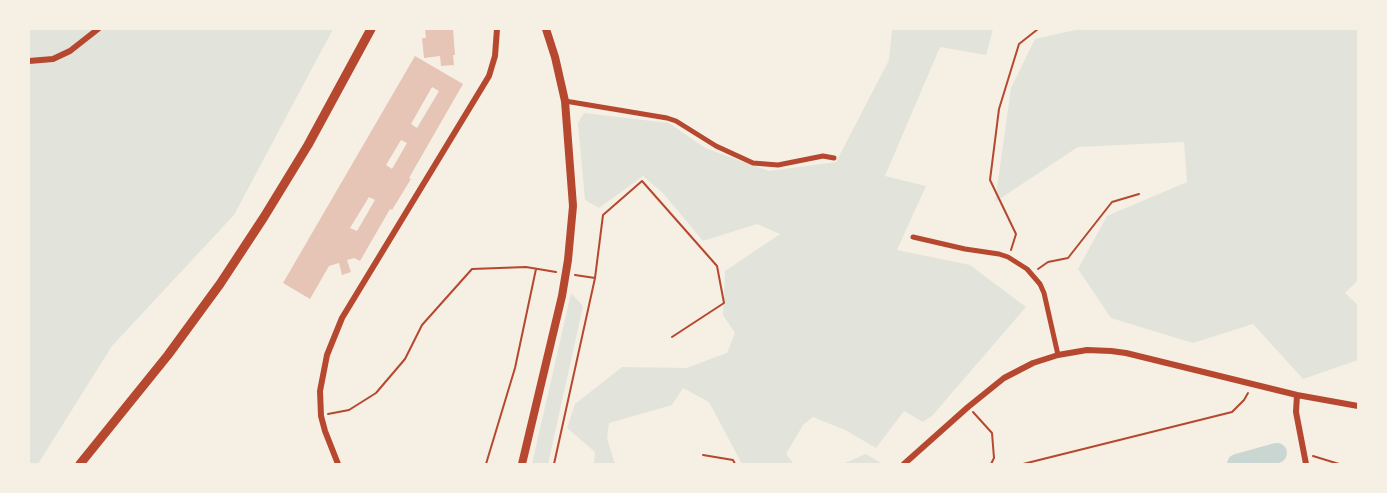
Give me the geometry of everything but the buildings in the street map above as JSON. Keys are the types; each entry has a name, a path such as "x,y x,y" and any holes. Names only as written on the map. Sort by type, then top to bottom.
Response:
{"highway":[{"path":"80,464 168,355 220,284 308,145 371,29"}],"main road":[{"path":"522,464 555,330 570,251 573,206 565,101 555,57 546,29"}],"street":[{"path":"29,61 53,58 70,51 98,29"},
{"path":"338,464 321,416 320,391 327,355 342,318 489,76 495,56 497,29"},
{"path":"565,101 676,121 709,142 753,163 778,165 823,156 834,158"},
{"path":"913,237 965,250 988,252 1008,257 1032,273 1044,293 1058,355"},
{"path":"904,464 1004,378 1033,363 1058,355 1087,350 1111,350 1297,395 1358,406"},
{"path":"1297,395 1296,412 1306,464"}],"path":[{"path":"1008,257 1016,234 990,180 999,108 1020,44 1038,29"},
{"path":"554,464 595,278 603,215 642,181 717,266 724,303 672,337"},
{"path":"1032,273 1048,262 1068,258 1112,202 1139,194"},
{"path":"321,416 349,410 376,393 405,359 422,325 472,269 526,267 540,270"},
{"path":"486,464 516,368 536,269"},
{"path":"590,278 595,278"},
{"path":"1024,464 1232,412 1244,400 1253,384"},
{"path":"968,407 992,433 994,458 992,464"},
{"path":"703,454 733,460 735,464"},
{"path":"1304,454 1339,464"}],"shaded area":[{"path":"29,29 333,29 234,215 112,346 38,464 29,464"},
{"path":"892,29 993,29 986,55 940,47 885,176 926,186 897,250 970,265 1026,307 932,416 923,422 904,411 876,448 845,430 813,417 803,425 786,454 794,464 742,464 709,402 683,388 672,405 609,423 607,438 615,464 594,464 595,452 567,428 575,404 622,367 686,368 727,353 735,333 723,315 725,271 780,234 757,224 703,241 663,193 643,176 599,208 585,200 578,123 584,113 669,123 705,148 769,171 836,162 889,60"},
{"path":"1080,29 1358,29 1358,280 1345,293 1358,305 1358,360 1303,379 1253,324 1193,343 1111,318 1078,269 1107,216 1187,182 1184,142 1078,147 995,202 1011,88 1035,39"},
{"path":"571,293 583,306 548,464 532,464"},
{"path":"866,454 883,464 842,464"}],"waterway":[{"path":"1237,464 1277,453"}]}
